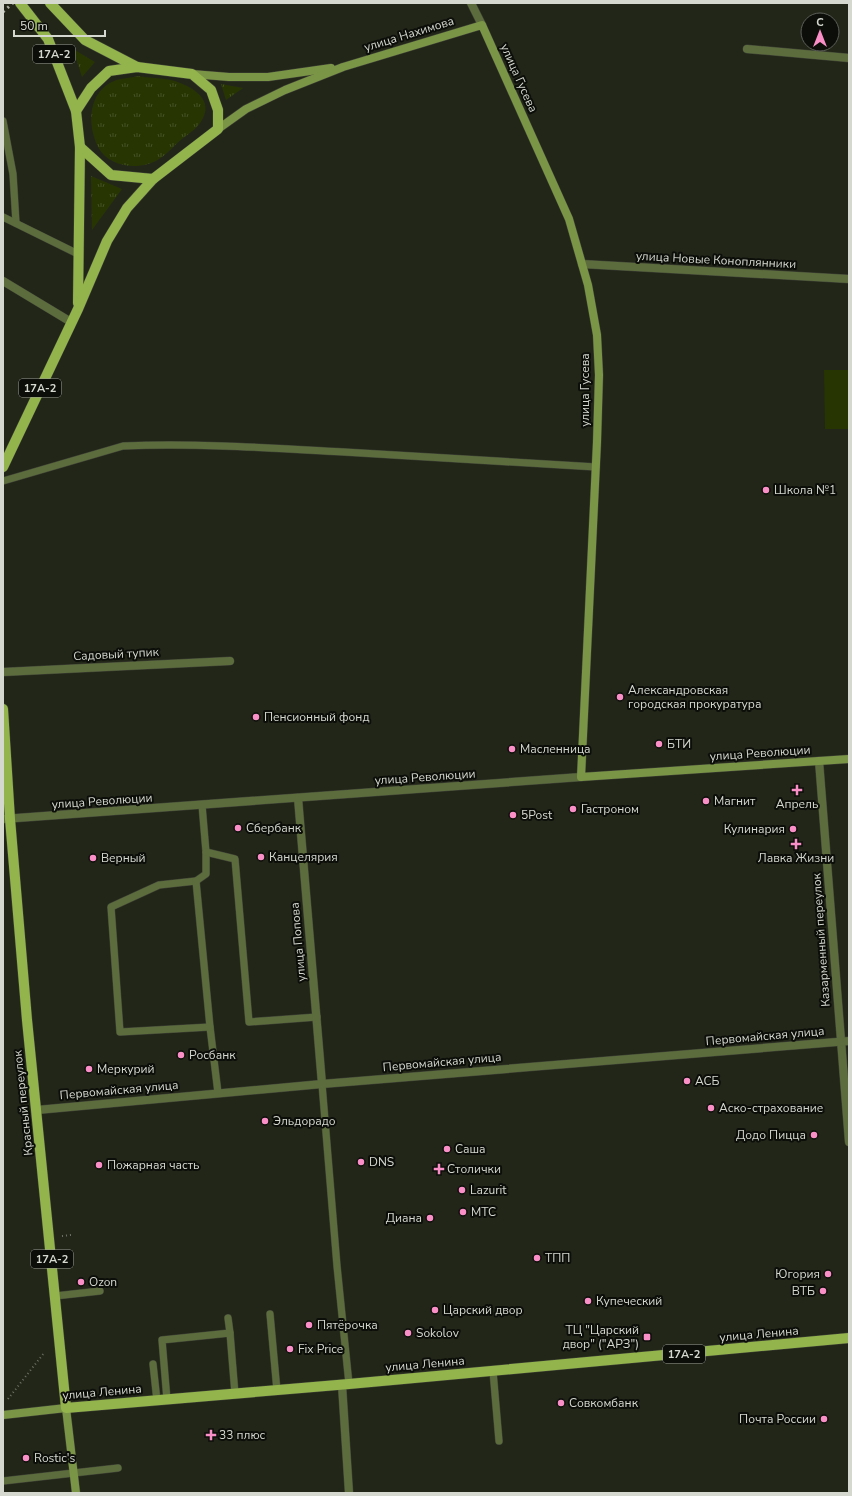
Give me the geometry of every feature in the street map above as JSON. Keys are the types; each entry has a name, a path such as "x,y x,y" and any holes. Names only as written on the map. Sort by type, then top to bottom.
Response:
{"main road":[{"name":"17А-2","path":"20,3 48,39 76,111 80,147"},
{"name":"17А-2","path":"50,3 85,40 137,66 192,74"},
{"name":"улица Нахимова","path":"344,66 482,25"},
{"name":"улица Гусева","path":"482,25 569,219 588,285 597,335 599,375 596,467 581,777"},
{"path":"76,111 91,88 109,71 137,66"},
{"path":"192,74 229,77 268,77 344,66"},
{"path":"78,309 107,241 127,208 153,179 246,109 285,90 344,66"},
{"path":"192,74 211,90 218,110 218,129"},
{"path":"80,147 111,175 153,179"},
{"path":"78,309 80,147"},
{"name":"17А-2","path":"3,467 78,309"},
{"name":"Красный переулок","path":"3,709 7,819 66,1408 76,1493"},
{"name":"улица Революции","path":"581,777 849,759"},
{"name":"улица Ленина","path":"3,1415 66,1408 346,1385 849,1338"}],"street":[{"path":"471,3 482,25"},
{"path":"747,49 849,58"},
{"name":"улица Новые Коноплянники","path":"582,264 849,279"},
{"path":"3,281 71,322"},
{"name":"Садовый тупик","path":"3,672 230,661"},
{"name":"Казарменный переулок","path":"819,761 845,1042 849,1142"},
{"name":"улица Революции","path":"7,819 581,777"},
{"name":"улица Попова","path":"298,798 322,1084"},
{"name":"Первомайская улица","path":"37,1110 322,1084 845,1042"},
{"path":"346,1385 349,1493"}],"lane":[{"path":"3,121 13,174 16,223"},
{"path":"3,217 78,254"},
{"path":"3,481 123,446 194,445 292,449 596,467"},
{"path":"202,805 206,852 206,874 196,881 159,885 112,907 120,1032 210,1027"},
{"path":"206,852 235,859 249,1022 317,1017"},
{"path":"196,881 218,1093"},
{"path":"322,1084 346,1385"},
{"path":"55,1296 100,1291"},
{"path":"270,1314 277,1391"},
{"path":"228,1318 236,1394"},
{"path":"167,1400 162,1340 230,1333"},
{"path":"153,1364 157,1401"},
{"path":"493,1371 499,1441"},
{"path":"3,1481 118,1468"}],"path":[{"path":"62,1236 71,1235"},
{"path":"8,1398 44,1353"}],"green space":[{"path":"73,49 95,62 82,77"},
{"path":"138,76 171,80 191,88 202,98 205,104 205,111 203,118 197,127 162,157 152,163 135,166 117,163 103,154 94,138 91,119 95,101 105,86 117,80"},
{"path":"221,84 243,88 226,100"},
{"path":"91,176 122,189 92,230"},
{"path":"824,370 849,370 849,429 825,429"}],"railway":[{"path":"3,12 13,3"}],"place":[{"name":"Школа №1","path":"766,490"},
{"name":"Александровская городская прокуратура","path":"620,697"},
{"name":"Пенсионный фонд","path":"256,717"},
{"name":"БТИ","path":"659,744"},
{"name":"Масленница","path":"512,749"},
{"name":"Апрель","path":"797,790"},
{"name":"Магнит","path":"706,801"},
{"name":"Гастроном","path":"573,809"},
{"name":"5Post","path":"513,815"},
{"name":"Сбербанк","path":"238,828"},
{"name":"Кулинария","path":"793,829"},
{"name":"Лавка Жизни","path":"796,844"},
{"name":"Канцелярия","path":"261,857"},
{"name":"Верный","path":"93,858"},
{"name":"Росбанк","path":"181,1055"},
{"name":"Меркурий","path":"89,1069"},
{"name":"АСБ","path":"687,1081"},
{"name":"Аско-страхование","path":"711,1108"},
{"name":"Эльдорадо","path":"265,1121"},
{"name":"Додо Пицца","path":"814,1135"},
{"name":"Саша","path":"447,1149"},
{"name":"DNS","path":"361,1162"},
{"name":"Пожарная часть","path":"99,1165"},
{"name":"Столички","path":"439,1169"},
{"name":"Lazurit","path":"462,1190"},
{"name":"МТС","path":"463,1212"},
{"name":"Диана","path":"430,1218"},
{"name":"ТПП","path":"537,1258"},
{"name":"Югория","path":"828,1274"},
{"name":"Ozon","path":"81,1282"},
{"name":"ВТБ","path":"823,1291"},
{"name":"Купеческий","path":"588,1301"},
{"name":"Царский двор","path":"435,1310"},
{"name":"Пятёрочка","path":"309,1325"},
{"name":"Sokolov","path":"408,1333"},
{"name":"ТЦ \"Царский двор\" (\"АРЗ\")","path":"647,1337"},
{"name":"Fix Price","path":"290,1349"},
{"name":"Совкомбанк","path":"561,1403"},
{"name":"Почта России","path":"824,1419"},
{"name":"33 плюс","path":"211,1435"},
{"name":"Rostic's","path":"26,1458"}]}
